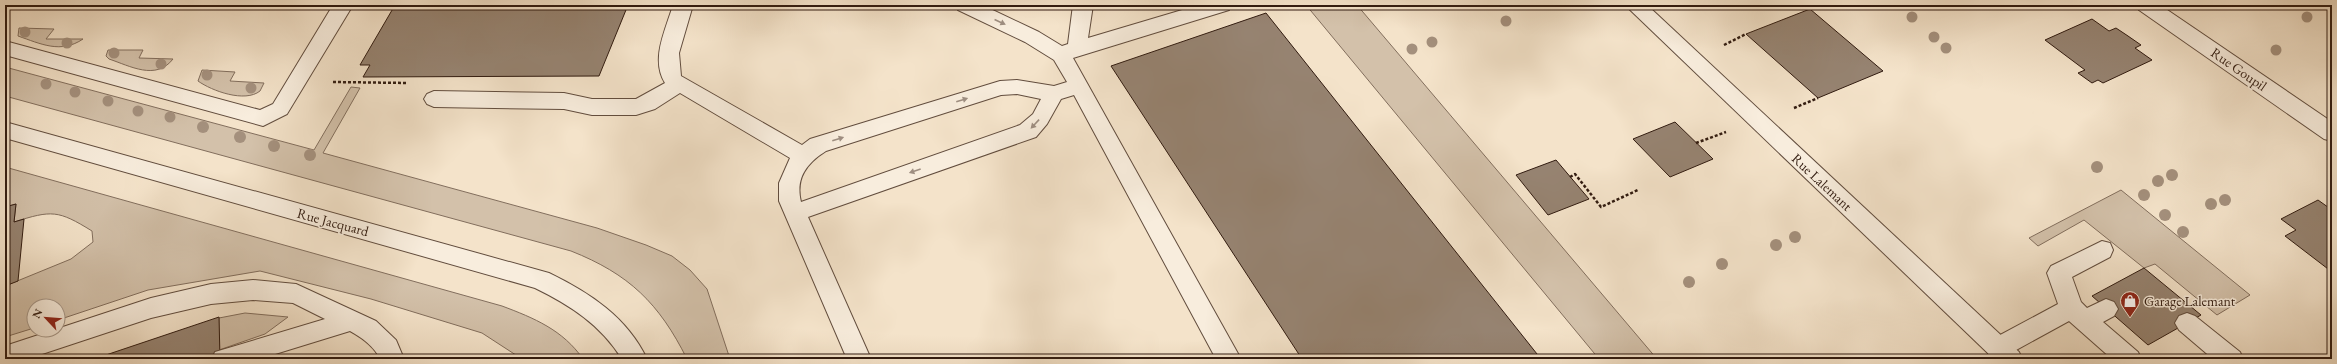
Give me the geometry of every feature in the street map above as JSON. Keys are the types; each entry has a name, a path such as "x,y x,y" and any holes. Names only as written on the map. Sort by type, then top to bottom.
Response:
{"street":[{"path":"5,48 263,118 280,109 344,5"},
{"path":"683,5 668,60 668,72 673,80 803,155"},
{"path":"965,5 1032,37 1069,52 1222,5"},
{"path":"1083,5 1069,52 1079,86 1229,359"},
{"name":"Rue Lalemant","path":"1635,5 2004,354"},
{"name":"Rue Goupil","path":"2146,5 2332,133"},
{"path":"434,99 564,101 592,107 636,107 648,104 679,84"},
{"path":"859,359 795,213 787,189 792,175 803,155 818,145 1000,88 1017,87 1054,94 1079,86"},
{"path":"795,213 1028,131 1040,119 1054,94"},
{"name":"Rue Jacquard","path":"5,130 541,280 567,292 599,314 618,333 635,359"},
{"path":"2102,250 2059,273 2078,314 2129,359"},
{"path":"5,356 151,308 211,294 253,290 296,294 351,320 367,328 387,348 392,359"},
{"path":"2004,354 2078,314 2106,309"},
{"path":"224,359 351,320"},
{"path":"2187,323 2231,359"}],"path":[{"path":"1724,45 1746,34"},
{"path":"354,83 414,82 406,99 434,99"},
{"path":"1794,108 1818,98"},
{"path":"1696,144 1729,130"},
{"path":"1570,177 1575,174 1601,207 1638,190"}],"shaded area":[{"path":"1306,5 1357,5 1657,359 1599,359"},
{"path":"19,28 54,29 46,39 83,39 75,44 67,46 51,46 18,36"},
{"path":"108,50 143,50 139,58 173,59 166,66 159,69 151,71 142,70 109,59 106,56"},
{"path":"5,67 314,150 351,87 360,88 323,153 597,228 646,245 672,256 690,270 707,289 730,359 687,359 665,322 653,306 640,293 610,270 571,251 5,96"},
{"path":"202,70 235,72 230,81 264,83 260,91 254,94 237,96 220,92 198,81"},
{"path":"5,167 502,306 547,326 566,340 583,359 522,359 482,333 371,299 260,271 148,290 66,317 66,298 26,298 26,330 5,337 5,286 71,259 93,242 92,231 71,219 54,214 46,214 37,215 14,222 16,204 5,207"},
{"path":"2121,190 2250,295 2217,315 2155,264 2144,268 2084,220 2038,246 2029,238"},
{"path":"245,313 288,317 265,334 219,350 219,318"}],"building":[{"path":"395,5 628,5 599,76 363,77 370,65 360,65"},
{"path":"1810,9 1883,71 1818,98 1746,34"},
{"path":"1266,13 1541,359 1302,359 1111,66"},
{"path":"2092,19 2109,31 2116,28 2128,36 2141,45 2135,48 2152,60 2103,83 2098,80 2092,83 2078,73 2085,70 2045,40"},
{"path":"1675,122 1713,159 1670,177 1633,139"},
{"path":"1556,160 1589,199 1548,215 1516,175"},
{"path":"2318,200 2332,210 2332,272 2285,236 2296,230 2281,219"},
{"path":"16,204 14,222 24,219 18,281 5,286 5,207"},
{"path":"2144,268 2201,315 2148,345 2092,296"},
{"path":"219,317 220,359 94,359"}],"place":[{"name":"Garage Lalemant","path":"2130,318"}]}
